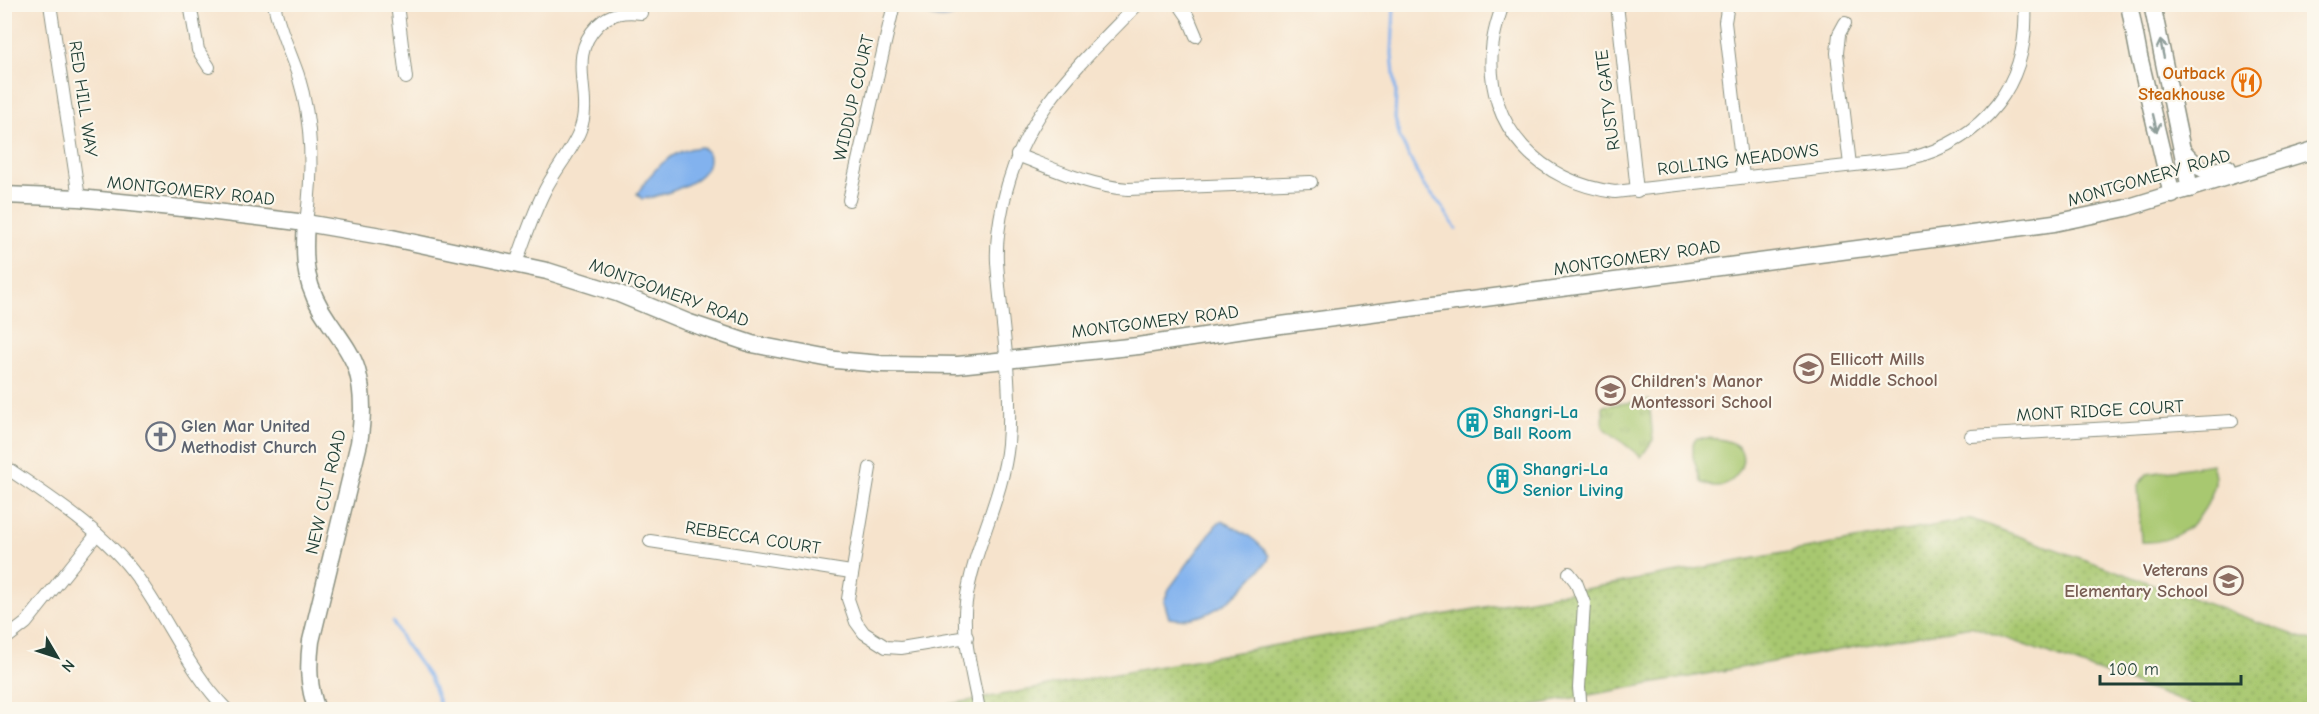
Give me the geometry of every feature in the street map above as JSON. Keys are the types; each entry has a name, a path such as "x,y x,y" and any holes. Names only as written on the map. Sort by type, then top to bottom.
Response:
{"main road":[{"path":"2129,4 2172,195"},
{"path":"2152,4 2190,189"},
{"path":"2183,151 2200,169 2208,172 2224,170 2314,141"},
{"name":"MONTGOMERY ROAD","path":"4,195 79,198 306,223 516,263 617,293 722,334 791,353 881,364 958,365 1138,346 1251,329 2054,223 2126,208 2314,150"},
{"name":"NEW CUT ROAD","path":"306,223 303,252 306,274 313,296 344,343 357,368 363,418 311,641 308,661 309,679 317,710"}],"street":[{"name":"RED HILL WAY","path":"51,4 79,198"},
{"path":"190,4 198,50 209,67"},
{"path":"274,4 298,76 310,128 312,182 306,223"},
{"path":"397,4 406,78"},
{"name":"WIDDUP COURT","path":"849,200 894,4"},
{"path":"979,710 965,615 968,587 996,497 1008,445 1009,393 997,259 999,220 1006,187 1017,155 1047,102 1071,73 1138,4"},
{"path":"1179,4 1188,17 1196,36"},
{"name":"ROLLING MEADOWS","path":"1503,4 1492,49 1493,89 1509,128 1521,145 1551,171 1568,180 1599,190 1615,192 1908,159 1929,154 1954,142 1977,126 2003,97 2020,62 2025,38 2025,4"},
{"name":"RUSTY GATE","path":"1617,4 1637,190"},
{"path":"1728,4 1725,22 1743,177"},
{"path":"516,263 544,193 579,133 583,121 580,69 582,51 587,40 593,30 611,16 621,13 640,13"},
{"path":"1845,23 1839,34 1837,53 1850,165"},
{"path":"1017,155 1092,184 1109,188 1139,189 1311,182"},
{"name":"MONT RIDGE COURT","path":"1971,436 2232,422"},
{"path":"4,466 97,534 124,559 193,669 226,710"},
{"path":"870,468 851,572 848,599 851,611 864,633 886,647 901,648 967,637"},
{"path":"4,640 26,623 97,534"},
{"name":"REBECCA COURT","path":"650,541 851,572"},
{"path":"1569,573 1576,582 1584,603 1579,688 1581,710"}],"green space":[{"path":"1649,400 1653,440 1641,457 1603,427 1603,406"},
{"path":"1697,438 1725,441 1740,449 1743,456 1742,463 1739,471 1729,483 1714,487 1701,482 1693,457 1693,443"},
{"path":"2212,464 2215,485 2200,516 2184,531 2174,536 2153,542 2141,542 2138,485 2147,474"},
{"path":"1971,519 2314,642 2314,710 2204,709 1971,626 1512,709 918,710"}],"water":[{"path":"919,4 960,5 958,11 953,15 941,18 928,15 917,7"},
{"path":"701,147 708,154 707,167 693,181 683,187 642,199 637,194 663,162 680,152"},
{"path":"1222,521 1254,540 1269,556 1268,561 1236,594 1213,611 1185,619 1169,618 1164,601 1169,589 1216,525"}],"waterway":[{"path":"1394,4 1392,54 1396,93 1395,118 1400,138 1423,185 1441,205 1456,229"},
{"path":"393,622 403,641 430,678 442,710"}],"place":[{"name":"Outback Steakhouse","path":"2246,83"},
{"name":"Ellicott Mills Middle School","path":"1809,369"},
{"name":"Children's Manor Montessori School","path":"1610,391"},
{"name":"Shangri-La Ball Room","path":"1472,422"},
{"name":"Glen Mar United Methodist Church","path":"160,436"},
{"name":"Shangri-La Senior Living","path":"1502,479"},
{"name":"Veterans Elementary School","path":"2229,580"}]}
